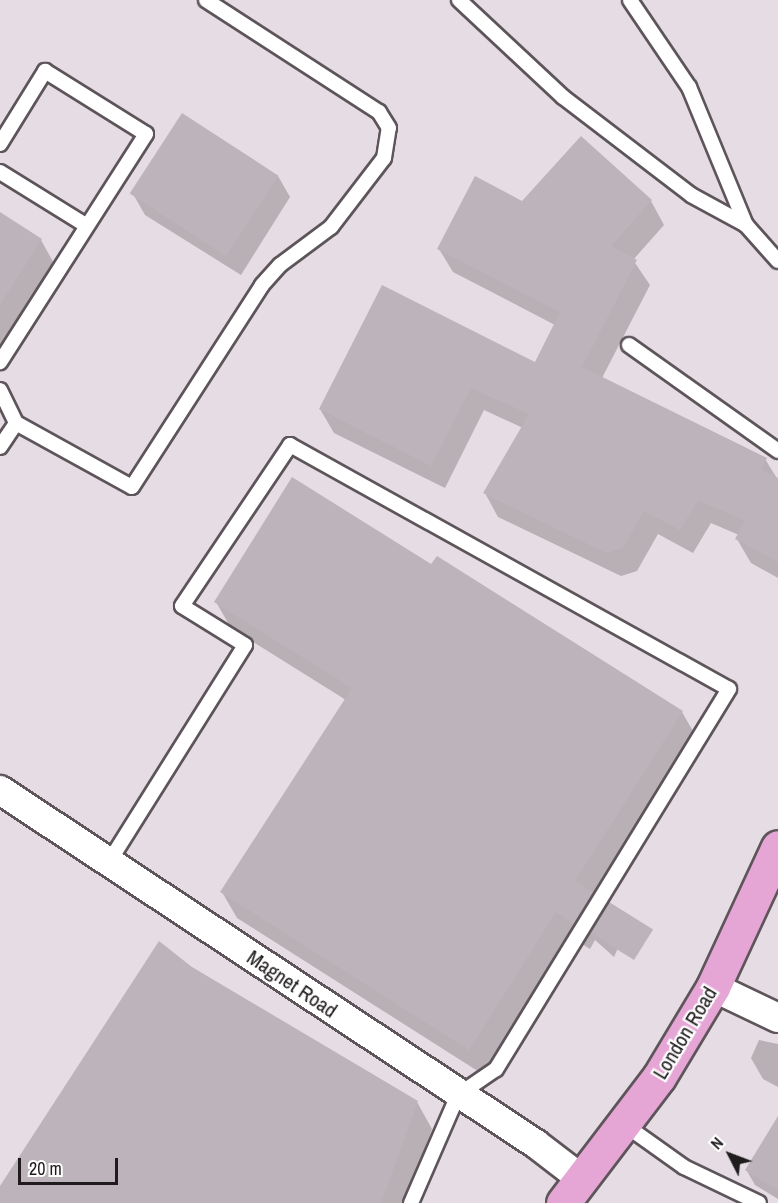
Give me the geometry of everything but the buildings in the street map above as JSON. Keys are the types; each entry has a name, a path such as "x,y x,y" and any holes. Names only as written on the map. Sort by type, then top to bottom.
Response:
{"main road":[{"name":"London Road","path":"573,1191 625,1125 714,987 778,847"}],"street":[{"name":"Magnet Road","path":"0,790 458,1095 573,1191"},
{"path":"714,987 778,1017"}],"lane":[{"path":"0,390 16,423 132,487 262,285 280,265 331,227 384,158 389,128 380,112 206,0"},
{"path":"459,0 563,97 691,195 746,225"},
{"path":"630,0 689,87 746,225 778,261"},
{"path":"0,144 45,71 146,134 0,362"},
{"path":"0,172 87,226"},
{"path":"629,345 778,450"},
{"path":"0,447 16,423"},
{"path":"110,862 245,645 182,606 290,445 729,689 496,1069 458,1095 411,1203"},
{"path":"625,1125 684,1167 759,1203"}]}
